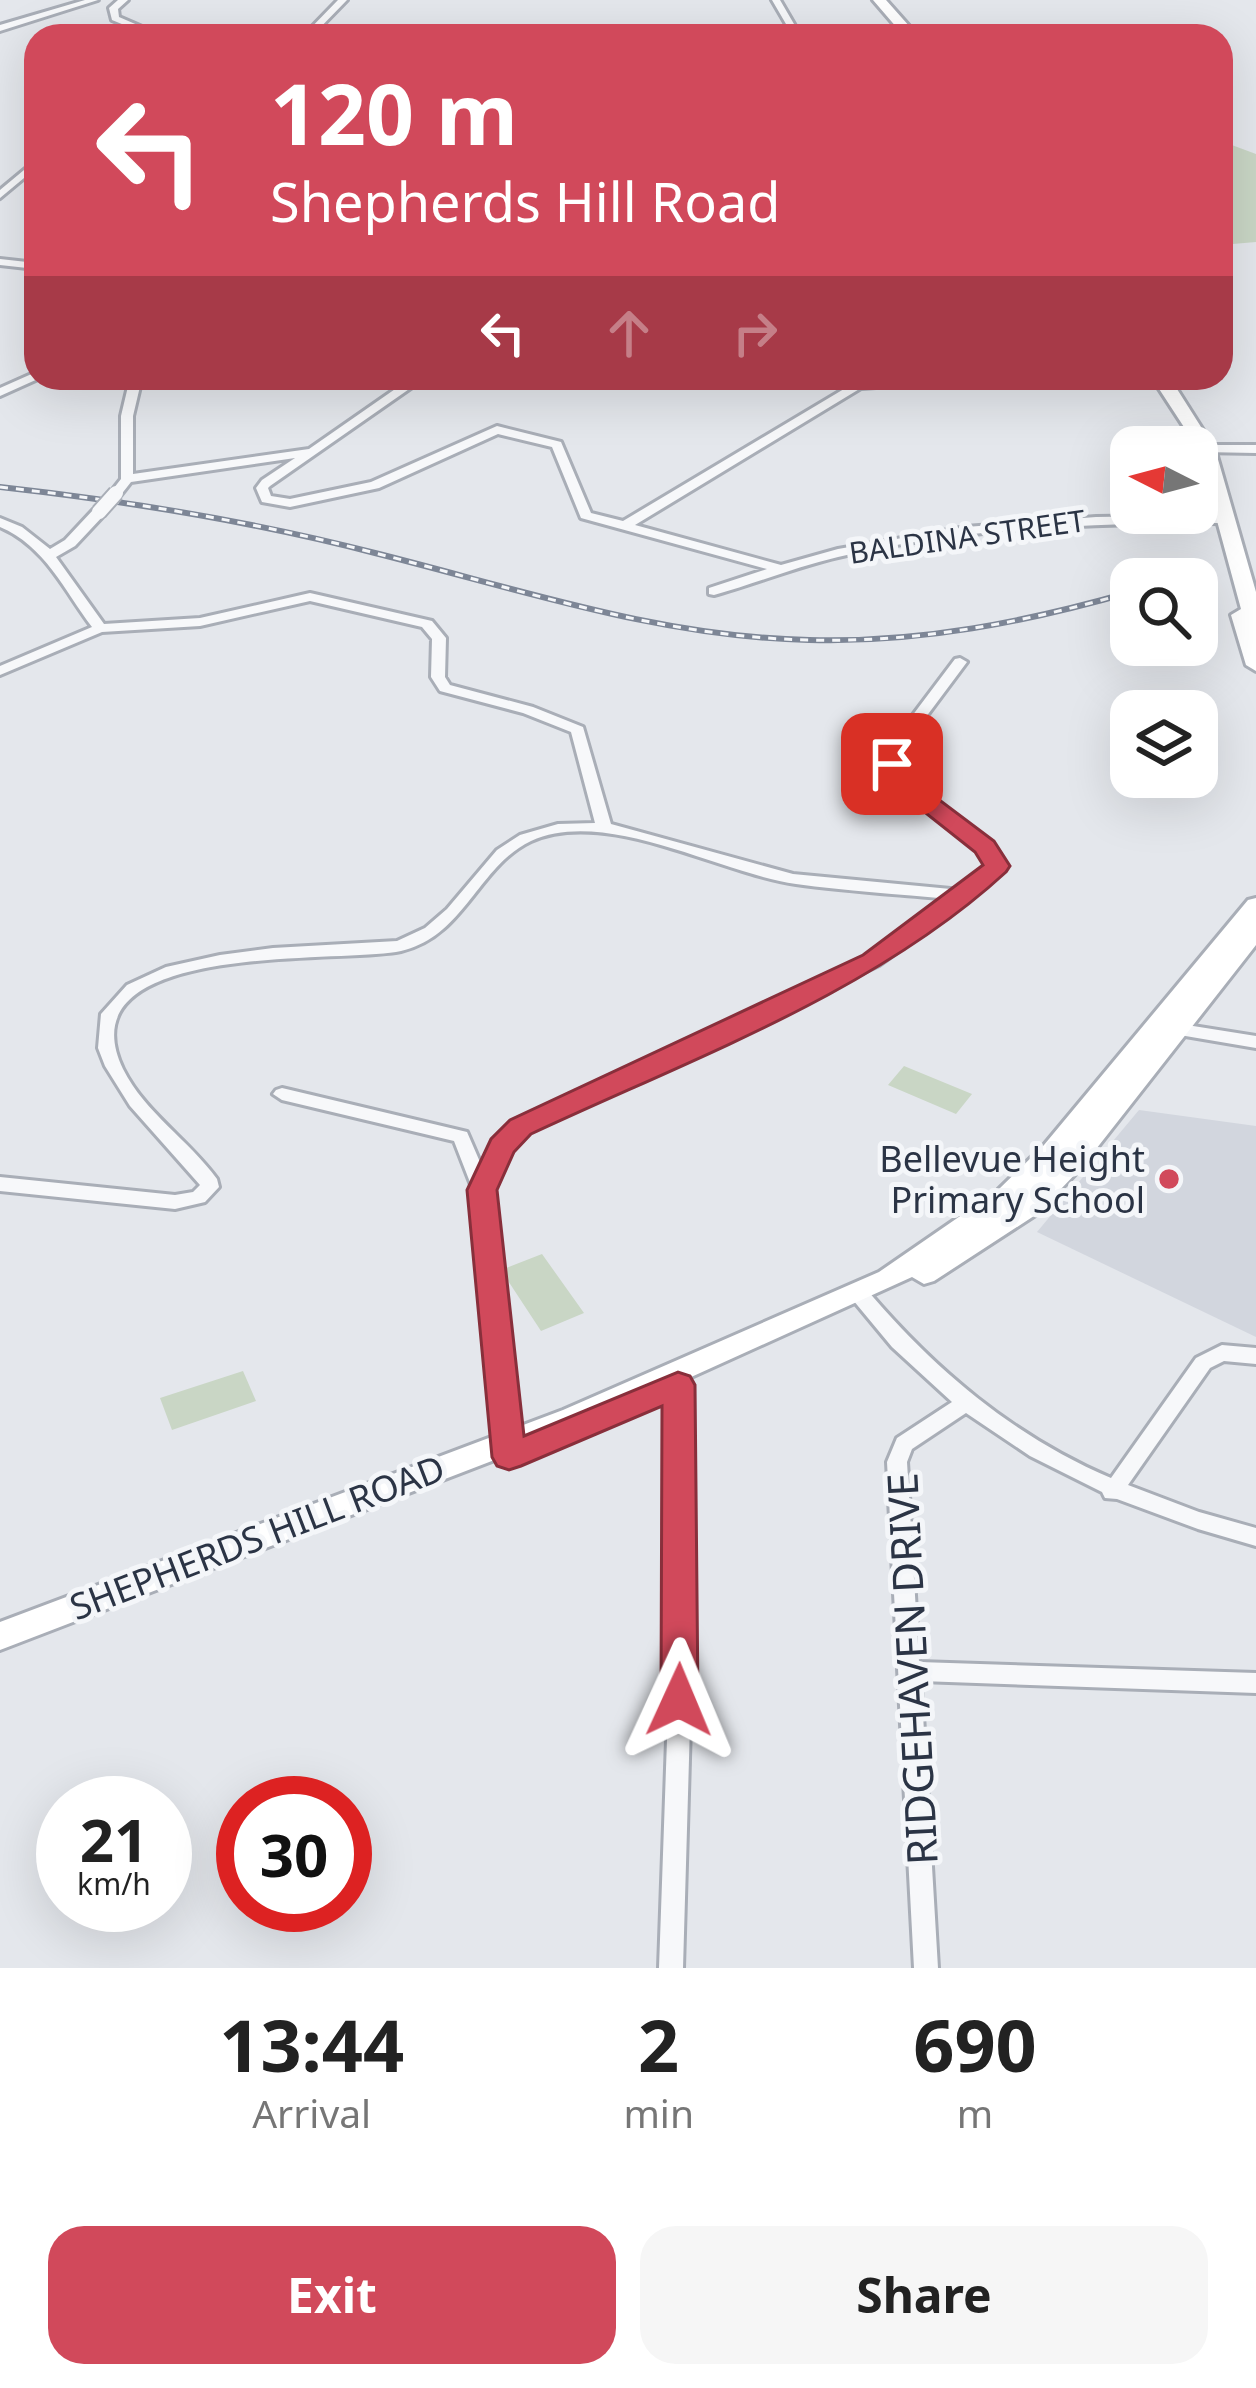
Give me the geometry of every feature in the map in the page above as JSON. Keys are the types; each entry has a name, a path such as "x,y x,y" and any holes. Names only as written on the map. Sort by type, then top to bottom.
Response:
{"main road":[{"path":"874,0 893,24"},
{"path":"874,0 899,24"},
{"path":"1155,390 1179,426"},
{"path":"1167,390 1184,426"},
{"path":"1218,513 1256,627"},
{"path":"1220,519 1256,665"},
{"name":"SHEPHERDS HILL ROAD","path":"0,1653 678,1378 863,1300 985,1238 1028,1207 1073,1160 1256,905"},
{"name":"SHEPHERDS HILL ROAD","path":"1167,1027 1256,929"},
{"name":"SHEPHERDS HILL ROAD","path":"0,1636 507,1450"}],"street":[{"path":"0,28 94,0"},
{"path":"124,0 113,8 115,17 131,24"},
{"path":"319,24 343,0"},
{"path":"0,195 24,174"},
{"path":"50,555 70,543 127,479 133,390"},
{"path":"402,390 266,483 262,488 266,499 304,501 375,485 497,430 557,445 581,511 776,567"},
{"path":"624,526 850,390"},
{"path":"1218,452 1256,449"},
{"path":"127,479 313,452"},
{"name":"BALDINA STREET","path":"714,591 776,567 893,540 1078,519 1220,519"},
{"path":"0,521 22,530 50,555 100,628"},
{"path":"0,671 100,628 200,622 310,598 427,624 439,638 438,676 445,688 528,710 578,730 604,827"},
{"path":"482,1190 502,1147 521,1127 873,962 997,866 985,847 922,798 892,764 910,728 960,662"},
{"path":"0,1184 175,1202 199,1197 210,1187 208,1179 119,1077 106,1046 105,1022 122,994 175,969 212,961 400,946 424,938 440,929 494,857 513,841 539,833 604,827 792,879 965,895"},
{"path":"1167,1027 1256,1042"},
{"path":"282,1094 460,1136 482,1190 507,1450"},
{"path":"863,1300 964,1403 1112,1492 1176,1516 1256,1537"},
{"path":"1112,1492 1203,1363 1222,1353 1256,1356"},
{"path":"671,1968 680,1655 678,1378"},
{"name":"RIDGEHAVEN DRIVE","path":"926,1968 897,1462 904,1444 964,1403"},
{"path":"909,1670 1256,1684"}],"shaded area":[{"name":"Bellevue Height Primary School","path":"1139,1110 1256,1126 1256,1337 1037,1232"}],"green space":[{"path":"1233,145 1256,154 1256,242 1233,244"},
{"path":"904,1066 972,1094 956,1114 888,1085"},
{"path":"542,1254 584,1313 541,1331 501,1270"},
{"path":"243,1371 256,1401 172,1430 160,1398"}],"railway":[{"path":"0,487 236,522 590,609 753,637 850,640 932,634 1110,598"}],"place":[{"name":"Bellevue Height Primary School","path":"1169,1179"}],"route":[{"path":"679,1700 678,1385 509,1457 482,1190 502,1147 521,1127 873,962 997,866 985,847 922,798 892,764"}]}
